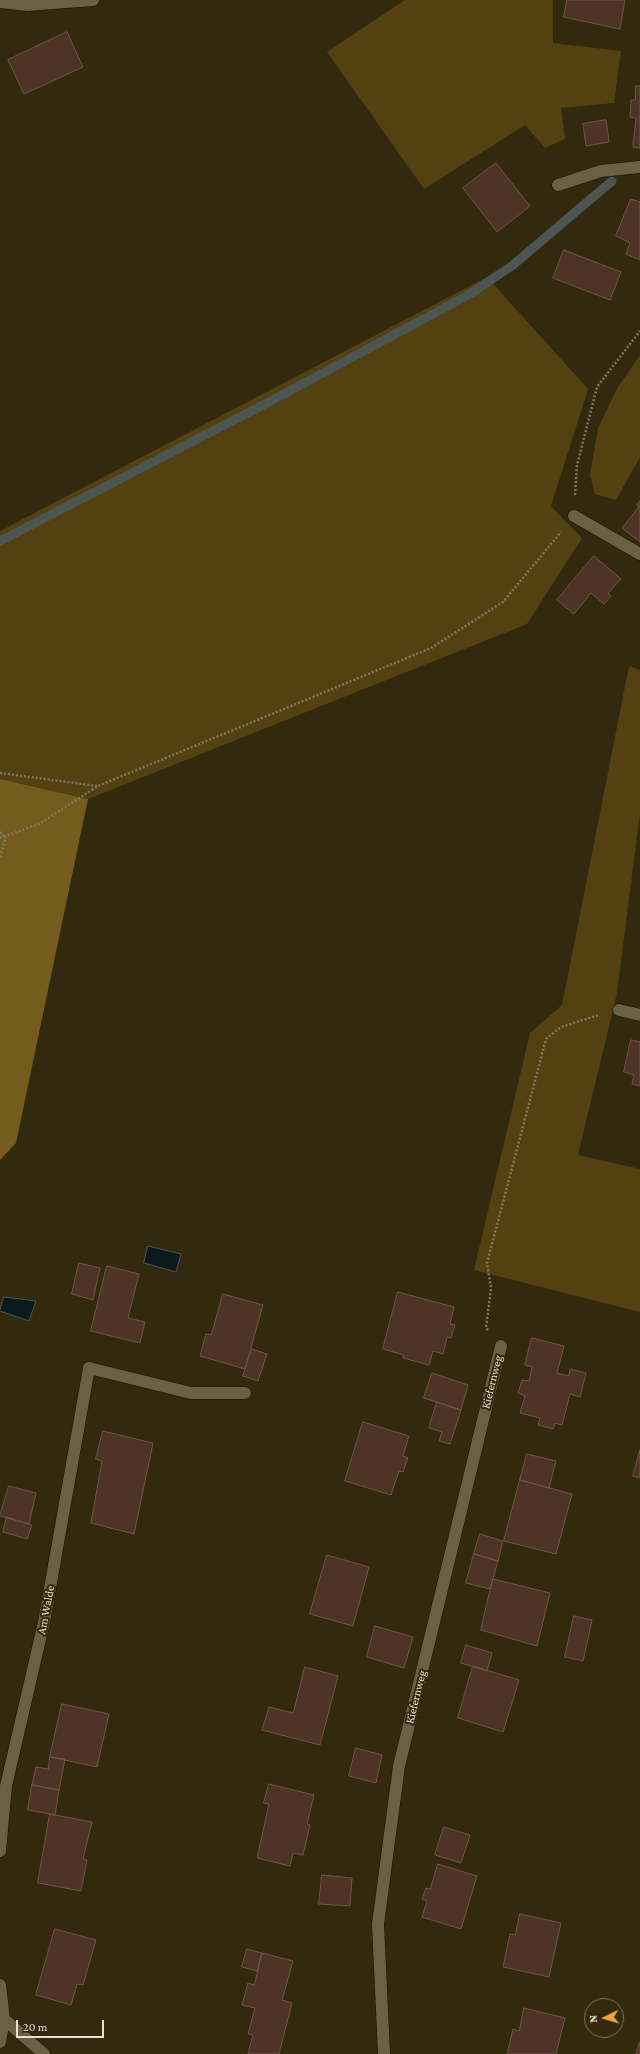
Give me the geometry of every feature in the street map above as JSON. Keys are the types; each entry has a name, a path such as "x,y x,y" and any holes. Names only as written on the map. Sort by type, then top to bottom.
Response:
{"street":[{"path":"0,2 27,5 93,0"},
{"path":"558,185 601,171 640,167"},
{"path":"574,516 640,554"},
{"path":"619,1010 640,1015"},
{"name":"Kiefernweg","path":"384,2054 378,1924 399,1766 501,1346"},
{"name":"Am Walde","path":"0,1851 6,1786 44,1622 89,1368 191,1393 245,1393"},
{"path":"0,1985 4,2019 0,2042"},
{"path":"4,2019 44,2054"}],"path":[{"path":"0,838 39,824 98,786 431,648 503,602 574,516 577,465 597,387 640,331"},
{"path":"0,773 98,786"},
{"path":"0,832 6,837"},
{"path":"0,858 6,837"},
{"path":"501,1346 486,1328 491,1288 487,1263 546,1039 561,1027 593,1016 619,1010"}],"shaded area":[{"path":"405,0 553,0 553,43 621,51 614,103 561,108 565,139 545,148 525,125 424,189 327,52"},
{"path":"487,277 588,389 551,506 582,538 527,624 88,799 0,779 0,531"},
{"path":"640,355 640,457 616,500 595,494 590,475 598,428 618,387"},
{"path":"629,666 640,670 640,813 617,993 578,1155 640,1169 640,1312 474,1270 530,1033 562,1005"},
{"path":"0,779 88,799 16,1143 0,1160"},
{"path":"148,1246 181,1254 176,1272 144,1263"},
{"path":"4,1297 36,1301 29,1321 0,1311"}],"building":[{"path":"567,0 625,0 620,29 564,17"},
{"path":"67,32 83,67 24,94 8,60"},
{"path":"636,86 640,86 640,148 633,147 636,118 630,117 631,100 635,100"},
{"path":"606,120 609,142 586,146 583,124"},
{"path":"496,163 530,206 497,232 463,188"},
{"path":"631,199 640,202 640,260 626,254 630,243 616,236"},
{"path":"564,250 621,272 610,300 553,278"},
{"path":"640,501 640,542 622,528 639,507 637,505"},
{"path":"594,556 621,579 608,593 611,596 604,604 591,593 574,614 557,600"},
{"path":"631,1040 640,1042 640,1086 632,1084 634,1075 624,1072"},
{"path":"79,1263 100,1268 93,1300 72,1294"},
{"path":"107,1266 139,1274 128,1318 145,1322 140,1343 91,1331"},
{"path":"398,1292 454,1307 450,1324 455,1325 451,1338 447,1337 443,1354 433,1351 429,1365 403,1358 404,1355 383,1349"},
{"path":"223,1294 263,1305 245,1369 200,1356 206,1334 211,1335"},
{"path":"532,1338 564,1346 557,1373 569,1376 570,1369 586,1373 580,1397 570,1394 562,1425 555,1423 553,1429 538,1425 540,1418 520,1413 525,1396 518,1393 522,1380 529,1381 532,1367 525,1365"},
{"path":"252,1349 267,1354 258,1381 243,1376"},
{"path":"432,1373 468,1385 461,1410 424,1398"},
{"path":"437,1402 461,1410 450,1444 439,1441 442,1432 429,1428"},
{"path":"363,1422 409,1436 403,1456 408,1458 403,1472 399,1471 391,1495 345,1481"},
{"path":"103,1431 153,1443 134,1534 91,1523 102,1461 96,1459"},
{"path":"640,1450 640,1478 633,1476"},
{"path":"527,1454 556,1461 549,1488 520,1480"},
{"path":"520,1480 572,1494 556,1554 504,1541"},
{"path":"9,1486 36,1493 29,1524 0,1516"},
{"path":"7,1517 32,1525 27,1539 3,1532"},
{"path":"480,1534 503,1541 498,1561 474,1554"},
{"path":"474,1554 498,1561 490,1589 466,1583"},
{"path":"327,1555 369,1567 353,1626 310,1614"},
{"path":"493,1579 550,1593 537,1646 481,1630"},
{"path":"574,1616 592,1620 583,1661 565,1657"},
{"path":"375,1626 413,1637 404,1668 367,1657"},
{"path":"466,1645 492,1653 487,1671 461,1663"},
{"path":"473,1666 519,1680 503,1732 458,1718"},
{"path":"305,1667 338,1676 320,1745 262,1730 269,1707 293,1713"},
{"path":"62,1704 109,1714 97,1767 50,1757"},
{"path":"356,1748 382,1755 376,1783 349,1776"},
{"path":"50,1757 65,1759 59,1790 32,1785 36,1767 48,1769"},
{"path":"269,1784 314,1795 307,1824 310,1825 303,1855 293,1853 290,1866 257,1858 269,1804 264,1803"},
{"path":"32,1785 59,1790 55,1815 28,1810"},
{"path":"50,1814 92,1822 83,1859 87,1860 81,1891 38,1883"},
{"path":"444,1827 470,1835 461,1863 435,1855"},
{"path":"438,1864 477,1876 461,1929 422,1917 427,1901 422,1899 426,1888 430,1889"},
{"path":"322,1875 352,1878 350,1906 319,1904"},
{"path":"520,1914 561,1923 549,1977 503,1967 510,1934 515,1935"},
{"path":"55,1929 96,1940 83,1985 77,1984 71,2005 36,1995"},
{"path":"247,1949 262,1953 257,1971 242,1967"},
{"path":"262,1953 293,1961 282,2000 292,2003 279,2054 248,2054 253,2035 248,2034 255,2008 242,2005 248,1983 254,1985"},
{"path":"524,2008 565,2018 556,2054 507,2054 513,2029 519,2031"},
{"path":"640,2042 640,2054 636,2054"}],"waterway":[{"path":"0,541 267,403 470,294 513,265 612,181"}]}
